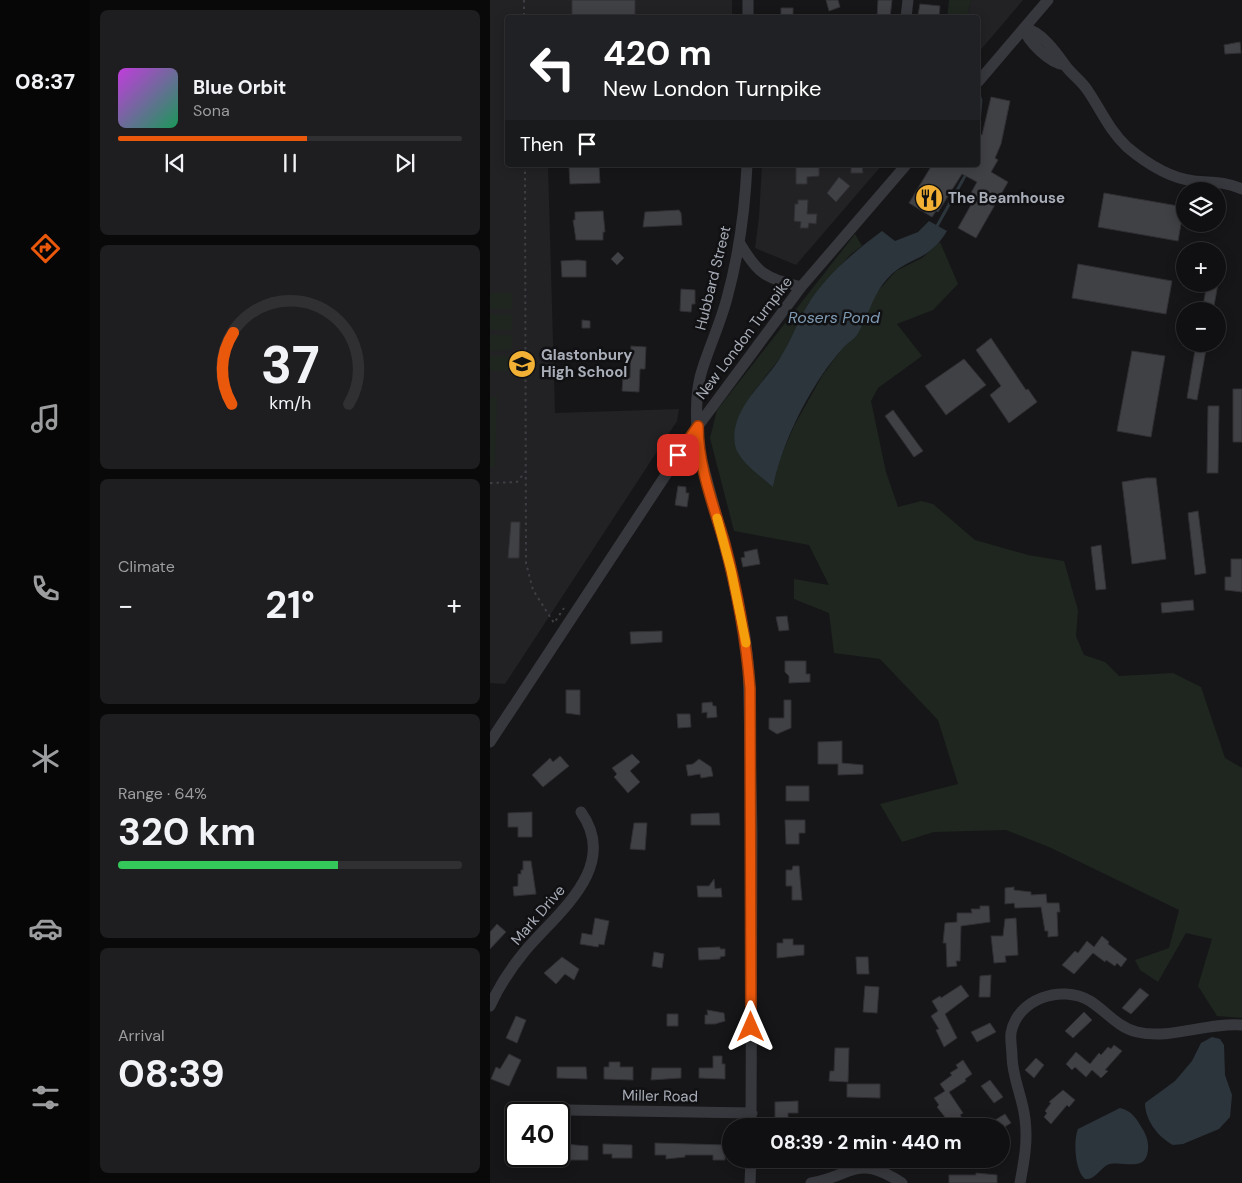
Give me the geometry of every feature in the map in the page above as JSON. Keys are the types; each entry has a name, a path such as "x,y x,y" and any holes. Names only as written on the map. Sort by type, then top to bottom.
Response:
{"street":[{"path":"748,0 748,15"},
{"path":"906,15 908,0"},
{"path":"980,80 1048,0"},
{"path":"1024,28 1026,36 1054,62 1065,65 1088,91 1107,124 1117,137 1137,155 1162,172 1176,178 1224,182 1242,189"},
{"name":"Hubbard Street","path":"747,167 739,242 723,311 700,376 698,426 700,454 731,570 745,636 748,662 752,830 752,1118"},
{"name":"New London Turnpike","path":"490,742 698,426 801,287 904,167"},
{"path":"739,242 750,261 762,274 801,287"},
{"name":"Mark Drive","path":"490,1006 499,985 525,952 576,896 590,870 594,848 591,826 581,812"},
{"path":"1020,1183 1026,1154 1025,1119 1012,1060 1012,1032 1024,1008 1045,996 1068,994 1090,1001 1111,1020 1136,1032 1161,1034 1230,1024 1242,1025"},
{"name":"Miller Road","path":"570,1110 752,1113"},
{"path":"750,1183 751,1168"},
{"path":"811,1183 849,1169 871,1168 888,1174 902,1183"}],"path":[{"path":"524,0 524,15"},
{"path":"525,167 526,554 533,590 554,623 564,608"},
{"path":"490,483 517,482 525,470"}],"shaded area":[{"name":"Glastonbury High School","path":"490,0 732,0 732,15 505,15 505,167 548,167 555,413 679,409 677,421 505,684 490,683"},
{"path":"949,0 971,0 967,15 947,15"},
{"path":"971,0 1023,0 980,51 980,15 967,15"},
{"path":"762,167 880,167 796,265 755,248"},
{"path":"855,234 862,246 851,254 808,304 783,354 752,394 735,446 742,457 773,486 778,463 794,426 822,376 844,346 856,337 876,293 896,271 922,258 940,242 958,284 933,310 897,324 922,356 878,388 871,401 886,472 898,507 921,501 933,504 975,540 1028,555 1064,561 1078,610 1076,636 1084,655 1105,662 1119,676 1173,673 1201,687 1225,758 1242,768 1242,1018 1217,1016 1198,986 1212,939 1186,933 1158,982 1140,970 1135,960 1169,948 1179,910 1049,847 1006,830 934,832 902,842 880,804 958,784 938,720 880,659 834,653 829,613 794,599 794,579 829,585 809,545 734,531 710,438 717,410"},
{"path":"490,293 512,293 512,309 490,309"},
{"path":"490,314 512,314 512,330 490,330"},
{"path":"490,335 512,335 512,350 490,351"},
{"path":"490,356 512,356 512,371 490,371"},
{"path":"490,397 497,397 495,467 490,467"}],"water":[{"name":"Rosers Pond","path":"929,221 947,231 933,249 895,271 874,298 857,335 829,365 806,401 786,443 773,487 745,463 737,451 735,432 743,407 776,364 814,295 851,255 882,231 895,241 918,232"},
{"path":"1212,1037 1220,1039 1224,1045 1225,1075 1232,1095 1230,1117 1219,1129 1183,1144 1173,1145 1167,1142 1153,1127 1147,1116 1145,1103 1175,1081 1192,1061 1201,1043"},
{"path":"1120,1108 1133,1115 1143,1130 1148,1144 1146,1157 1143,1162 1138,1164 1107,1165 1094,1176 1085,1179 1079,1170 1076,1156 1076,1134 1078,1129"}],"building":[{"path":"572,0 635,0 635,15 572,15"},
{"path":"826,0 838,0 840,7 829,11"},
{"path":"878,0 892,0 890,15 877,15"},
{"path":"920,4 940,6 939,15 918,15"},
{"path":"781,8 793,8 793,15 781,15"},
{"path":"1240,42 1241,53 1225,54 1224,45"},
{"path":"991,97 1010,101 1001,144 995,158 998,160 991,172 1008,182 976,238 958,228 976,196 971,193 977,182 962,174 938,212 936,211 932,217 909,203 931,167 980,167 980,134 982,135"},
{"path":"569,167 599,167 600,183 570,184"},
{"path":"796,167 819,167 819,176 807,177 807,184 796,184"},
{"path":"851,167 862,167 863,173 851,173"},
{"path":"839,177 850,186 836,202 827,193"},
{"path":"1104,193 1176,206 1176,232 1180,232 1178,241 1098,227"},
{"path":"798,200 808,200 807,214 817,214 816,224 809,223 808,228 800,228 801,222 794,221 795,204 798,204"},
{"path":"679,210 682,225 643,227 645,212"},
{"path":"603,211 605,232 603,232 603,240 576,240 573,220 575,220 575,212"},
{"path":"618,252 624,258 617,265 611,259"},
{"path":"561,261 586,261 586,277 562,277"},
{"path":"1078,264 1172,281 1166,314 1072,298"},
{"path":"681,289 695,290 695,304 692,304 691,312 680,311"},
{"path":"1206,292 1217,292 1215,302 1204,302"},
{"path":"582,320 590,321 590,328 582,328"},
{"path":"991,338 1026,390 1028,389 1037,402 1009,423 990,395 1001,386 976,350"},
{"path":"631,346 646,347 645,369 640,369 639,392 622,391 623,377 630,378"},
{"path":"1132,351 1165,356 1151,437 1117,431"},
{"path":"1195,352 1206,352 1197,400 1187,398"},
{"path":"964,359 986,385 946,415 925,386"},
{"path":"1233,389 1242,389 1242,442 1233,442"},
{"path":"1208,406 1219,406 1218,473 1207,473"},
{"path":"893,410 923,451 914,457 885,416"},
{"path":"1156,478 1166,559 1132,564 1122,482"},
{"path":"678,486 686,487 686,493 689,493 687,507 675,505"},
{"path":"1198,511 1206,573 1195,575 1188,513"},
{"path":"511,522 520,522 519,558 508,558"},
{"path":"1101,545 1106,589 1096,590 1091,547"},
{"path":"757,549 760,564 743,567 741,558 745,557 744,552"},
{"path":"1231,559 1242,559 1242,592 1225,590 1225,577 1231,577"},
{"path":"1193,600 1194,610 1162,613 1161,603"},
{"path":"787,616 789,630 779,631 776,617"},
{"path":"662,631 662,642 631,644 630,632"},
{"path":"785,661 806,661 806,674 810,674 810,682 789,683 789,676 785,672"},
{"path":"566,690 580,690 580,715 566,713"},
{"path":"784,700 791,700 791,728 777,734 769,729 769,718 784,718"},
{"path":"712,702 713,706 716,706 717,717 707,718 707,712 702,713 702,703"},
{"path":"677,714 690,714 691,727 678,728"},
{"path":"842,741 842,763 863,765 863,774 838,775 838,764 818,764 818,742"},
{"path":"632,754 640,762 630,771 640,782 628,793 614,777 617,774 612,768"},
{"path":"560,756 569,766 543,787 532,775 550,758 553,762"},
{"path":"699,759 711,767 713,776 701,778 700,774 688,776 686,765 693,764"},
{"path":"786,786 809,786 809,801 786,801"},
{"path":"532,812 532,837 518,837 518,827 508,827 508,813"},
{"path":"719,813 720,825 691,825 691,814"},
{"path":"785,820 805,820 805,833 799,833 799,844 786,844"},
{"path":"634,823 647,823 645,850 630,849"},
{"path":"523,861 531,861 536,894 514,896 513,887 518,886 518,874 521,874 521,870 523,870"},
{"path":"793,866 799,866 802,900 792,900 792,886 786,886 786,870 792,870"},
{"path":"714,879 715,889 721,888 722,897 698,897 697,886 709,886"},
{"path":"1014,887 1014,890 1031,892 1031,895 1046,894 1047,903 1059,903 1060,912 1057,912 1058,936 1048,937 1048,931 1045,931 1041,907 1015,908 1014,903 1005,904 1005,888"},
{"path":"980,906 989,906 990,922 961,926 960,961 956,961 957,966 947,967 946,943 943,943 945,923 957,922 957,913 972,913 971,909 980,909"},
{"path":"595,918 609,921 604,945 599,944 598,947 580,944 582,933 592,935"},
{"path":"1016,918 1018,955 1005,956 1006,962 994,963 991,936 1003,936 1005,919"},
{"path":"497,924 506,932 490,949 490,932"},
{"path":"1102,936 1109,942 1108,944 1127,959 1121,967 1117,963 1115,966 1106,960 1105,962 1093,953 1074,974 1062,965 1075,951 1078,953 1087,941 1094,947"},
{"path":"783,939 793,939 793,945 804,945 804,955 777,958 777,943 783,943"},
{"path":"720,947 720,949 725,949 725,956 720,957 720,959 699,960 698,948"},
{"path":"654,952 664,954 662,968 652,966"},
{"path":"562,957 579,969 574,980 565,974 556,984 544,973"},
{"path":"856,957 868,957 869,974 857,974"},
{"path":"991,975 990,997 979,997 980,976"},
{"path":"961,985 969,996 945,1014 957,1038 944,1047 936,1030 939,1029 931,1016 938,1011 932,1001 940,996 941,998"},
{"path":"865,986 879,987 877,1013 863,1012"},
{"path":"1140,988 1149,995 1131,1014 1122,1008"},
{"path":"707,1010 724,1013 725,1021 705,1024 705,1015 708,1015"},
{"path":"1084,1012 1092,1020 1073,1038 1065,1031"},
{"path":"667,1014 678,1014 678,1026 667,1026"},
{"path":"516,1016 526,1020 517,1043 506,1038"},
{"path":"990,1023 996,1032 977,1042 971,1032"},
{"path":"1114,1045 1122,1051 1105,1070 1108,1071 1101,1078 1092,1070 1086,1077 1075,1067 1072,1070 1066,1064 1076,1052 1090,1064 1099,1053 1101,1055 1108,1047 1111,1049"},
{"path":"835,1048 849,1048 848,1082 829,1081 830,1071 834,1071"},
{"path":"509,1054 521,1060 509,1086 491,1079 496,1067 500,1069"},
{"path":"713,1056 722,1056 722,1064 725,1064 725,1079 699,1078 699,1068 713,1068"},
{"path":"1036,1058 1044,1065 1034,1078 1025,1070"},
{"path":"963,1060 972,1074 965,1079 966,1081 949,1092 963,1113 960,1115 962,1118 946,1118 937,1107 939,1105 934,1098 945,1091 940,1084 952,1075 950,1073 958,1068 956,1065"},
{"path":"609,1062 620,1062 620,1067 633,1067 633,1080 604,1079 604,1067 609,1067"},
{"path":"557,1067 586,1067 587,1079 557,1078"},
{"path":"652,1068 681,1068 681,1078 651,1080"},
{"path":"990,1080 1003,1097 994,1103 981,1086"},
{"path":"847,1084 880,1084 880,1098 847,1097"},
{"path":"1063,1090 1075,1100 1069,1107 1067,1105 1051,1124 1044,1117 1047,1113 1045,1111 1051,1103 1049,1102"},
{"path":"798,1101 798,1113 788,1113 788,1118 775,1118 775,1102"},
{"path":"1005,1114 1008,1118 998,1118"},
{"path":"655,1143 722,1145 722,1160 713,1160 713,1155 685,1155 685,1157 666,1159 666,1155 655,1155"},
{"path":"603,1144 632,1145 632,1158 612,1158 612,1154 603,1154"},
{"path":"570,1145 588,1146 588,1160 570,1160"},
{"path":"976,1173 997,1175 997,1183 949,1183 949,1175 976,1175"}],"waterway":[{"path":"980,97 980,111"},
{"path":"937,226 965,176"}],"slow traffic":[{"path":"717,518 738,599 746,643"}],"place":[{"name":"The Beamhouse","path":"929,198"},
{"name":"Glastonbury High School","path":"522,364"}],"route":[{"path":"678,455 698,426 700,454 731,570 745,636 750,688 752,830 751,1027"}]}
